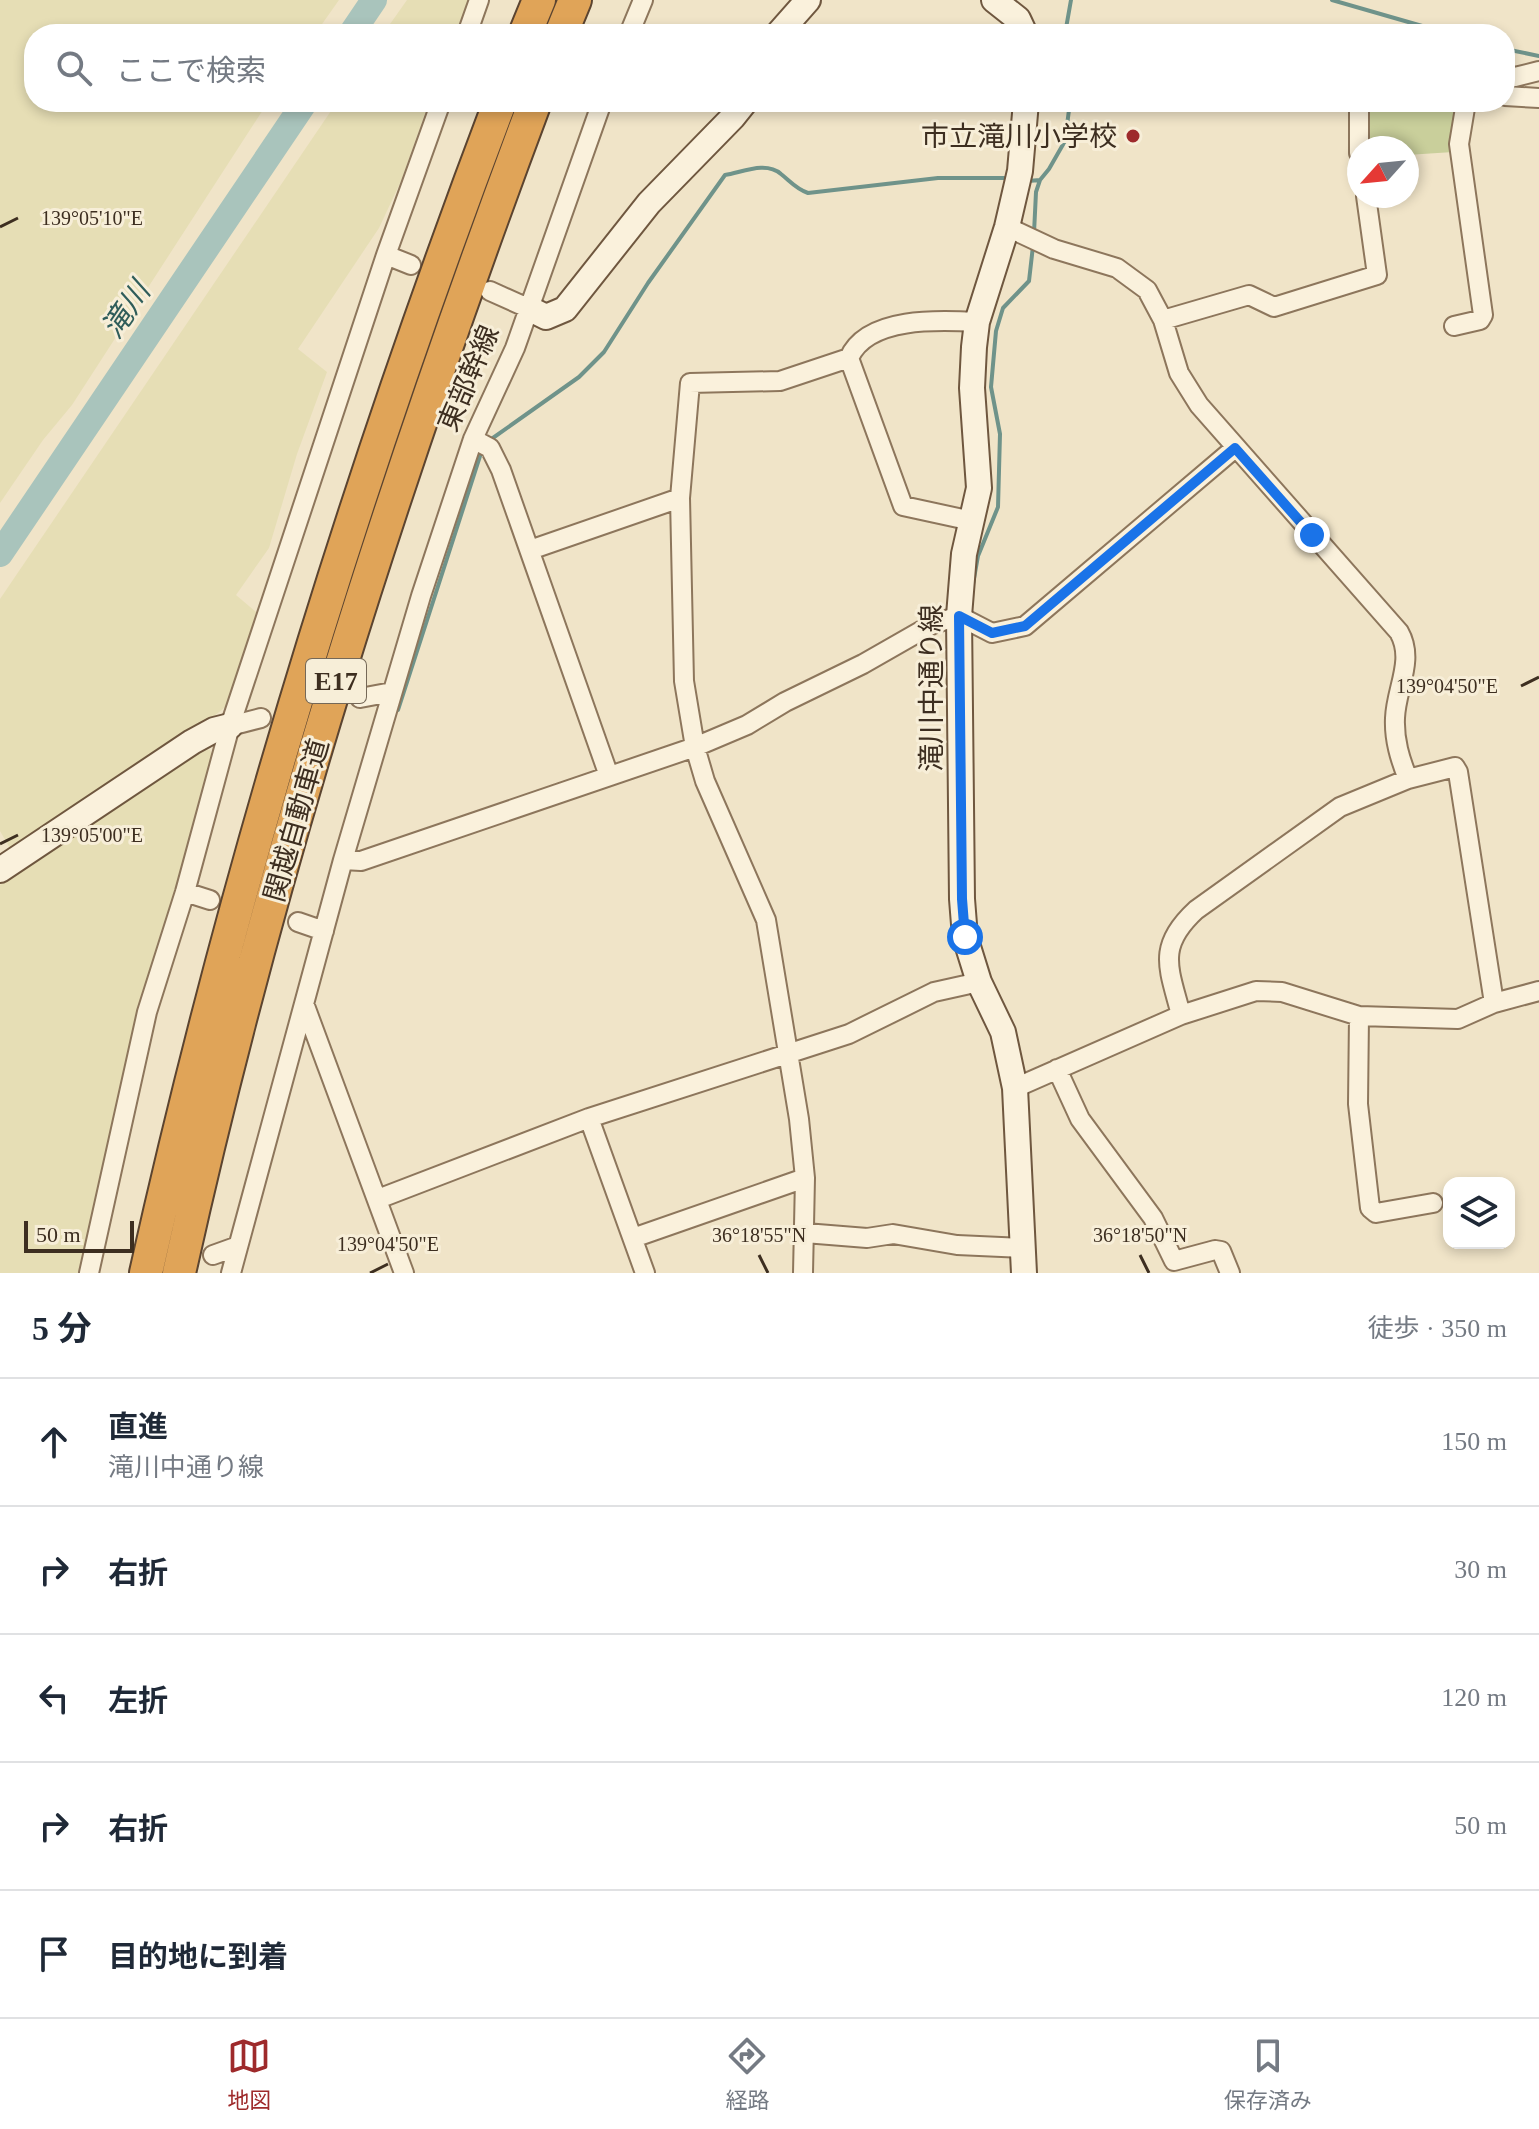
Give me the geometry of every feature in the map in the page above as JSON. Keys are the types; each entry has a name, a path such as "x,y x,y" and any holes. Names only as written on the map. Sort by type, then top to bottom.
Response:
{"highway":[{"path":"529,24 539,0"},
{"path":"565,24 575,0"},
{"name":"関越自動車道","path":"146,1273 171,1160 238,901 296,702 404,361 496,112"},
{"name":"関越自動車道","path":"179,1273 272,903 331,699 384,527 439,365 531,112"}],"street":[{"path":"471,24 479,0"},
{"path":"633,24 643,0"},
{"path":"787,24 808,0"},
{"path":"994,0 1020,24"},
{"path":"1515,77 1539,71"},
{"path":"1515,97 1539,98"},
{"path":"89,1273 147,1012 185,892 230,726 386,255 437,112"},
{"path":"490,291 530,309 599,112"},
{"name":"東部幹線","path":"231,1273 392,692 530,309 546,317 565,309 649,203 735,112"},
{"name":"滝川中通り線","path":"1024,1273 1015,1088 1003,1032 979,982 965,937 959,616 964,554 979,488 972,388 977,322 1007,227 1017,181 1025,112"},
{"path":"1359,112 1359,136"},
{"path":"1454,326 1480,320 1483,315 1459,144 1464,112"},
{"path":"1163,320 1249,295 1274,307 1377,275 1368,208"},
{"path":"1007,227 1034,240 1117,268 1147,290 1163,320 1179,373 1199,405 1399,632 1407,646 1395,714 1395,738 1408,779"},
{"path":"386,255 411,265"},
{"path":"972,521 903,506 849,358 852,351 868,337 895,325 932,320 977,322"},
{"path":"803,1273 805,1178 766,920 717,812 695,747 684,681 680,498 690,383 780,381 849,358"},
{"path":"481,443 501,470 609,776"},
{"path":"343,860 361,861 695,747 747,725 933,624 959,616 992,633 1025,626 1235,448"},
{"path":"530,550 680,498"},
{"path":"360,698 392,692"},
{"path":"0,870 192,742 214,730 261,718"},
{"path":"1181,1015 1168,965 1170,942 1179,925 1241,876 1340,807 1408,779 1455,767 1494,1003"},
{"path":"185,892 210,900"},
{"path":"298,922 324,931"},
{"path":"378,1199 589,1118 849,1034 934,992 979,982"},
{"path":"1015,1088 1181,1015 1259,991 1282,992 1359,1016 1458,1019 1494,1003 1539,991"},
{"path":"305,1006 404,1273"},
{"path":"1359,1016 1358,1104 1370,1208 1376,1213 1433,1203"},
{"path":"1057,1069 1080,1119 1153,1218 1174,1261 1221,1251 1230,1273"},
{"path":"589,1118 645,1273"},
{"path":"633,1238 805,1178"},
{"path":"805,1233 867,1238 893,1234 957,1245 1023,1248"},
{"path":"213,1255 238,1246"}],"shaded area":[{"path":"0,0 339,0 322,24 24,24 24,112 262,112 72,405 43,440 0,503"},
{"path":"407,0 469,0 459,24 390,24"},
{"path":"330,112 425,112 401,181 379,228 298,349 327,372 297,454 269,548 236,595 256,612 229,704 208,721 11,850 0,831 0,599"},
{"path":"205,749 210,750 213,758 145,994 78,1273 0,1273 0,885"}],"green space":[{"path":"1367,112 1455,112 1450,139 1453,152 1419,154 1419,136 1368,136"}],"waterway":[{"name":"滝川","path":"358,24 374,0"},
{"path":"1067,24 1071,0"},
{"path":"1332,0 1415,24"},
{"path":"1515,51 1539,56"},
{"name":"滝川","path":"0,554 298,112"},
{"path":"1034,233 1036,192 1040,180 1065,141 1069,112"},
{"path":"490,440 579,377 604,352 648,283 725,175 768,168 808,193 938,178 1011,178"},
{"path":"1028,181 1040,180"},
{"path":"973,584 978,556 998,507 1000,434 991,387 996,331 1003,308 1029,281 1033,246"},
{"path":"398,710 482,450"}],"place":[{"name":"市立滝川小学校","path":"1133,136"}],"route":[{"path":"965,937 959,616 992,633 1025,626 1235,448 1312,535"}]}
